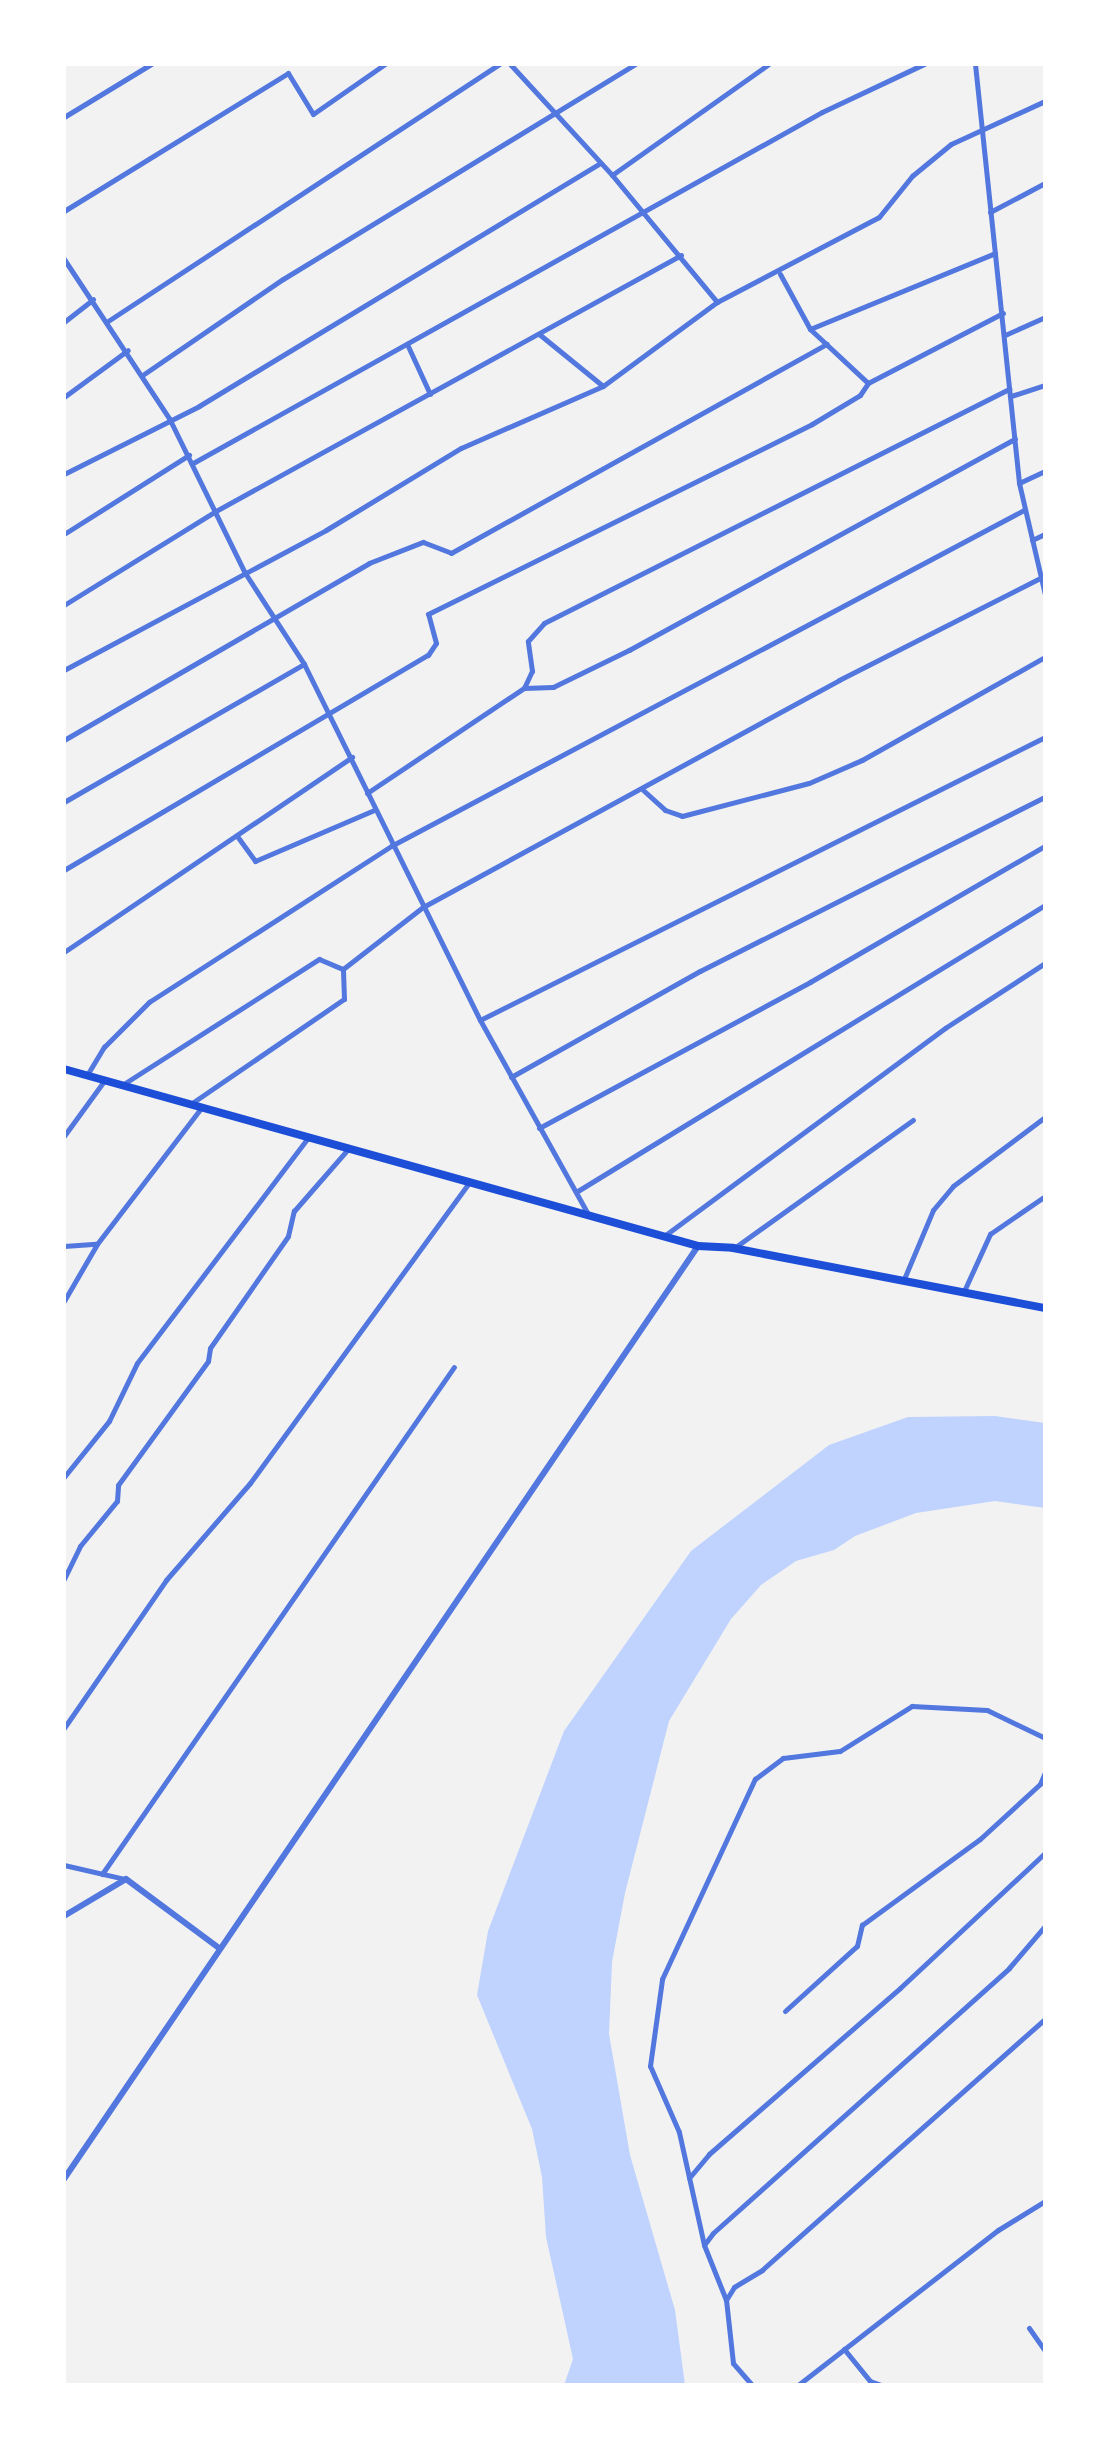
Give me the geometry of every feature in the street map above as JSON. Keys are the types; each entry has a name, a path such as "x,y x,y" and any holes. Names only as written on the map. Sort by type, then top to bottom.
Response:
{"highway":[{"path":"64,1069 698,1246 733,1248 1045,1308"}],"street":[{"path":"64,117 151,64"},
{"path":"64,211 288,73 313,114 385,64"},
{"path":"108,321 499,64"},
{"path":"510,64 598,164 612,175 717,302"},
{"path":"144,374 283,279 557,116 635,64"},
{"path":"612,175 769,64"},
{"path":"193,463 822,112 924,64"},
{"path":"976,65 979,131 1003,313 1019,483 1045,595"},
{"path":"64,670 245,573 461,448 603,386 717,302 780,274 879,217 931,157 1045,101"},
{"path":"64,474 169,418 199,406 598,164"},
{"path":"990,212 1045,183"},
{"path":"810,329 995,253"},
{"path":"64,605 214,512 681,255"},
{"path":"64,259 144,374 189,455 245,573 304,664 352,757 391,846 480,1020 588,1215"},
{"path":"780,274 810,329 868,383"},
{"path":"64,322 93,299"},
{"path":"64,870 428,655 436,643 428,614 812,424 860,395 868,383 1003,313"},
{"path":"1005,335 1045,317"},
{"path":"539,334 603,386"},
{"path":"407,344 430,394"},
{"path":"64,740 369,563 423,542 451,553 827,344"},
{"path":"64,397 128,350"},
{"path":"367,793 524,688 532,671 528,641 544,623 1010,393 1045,385"},
{"path":"524,688 553,687 629,650 1015,439"},
{"path":"64,534 189,455"},
{"path":"1019,483 1045,471"},
{"path":"87,1076 104,1047 149,1002 391,846 1024,510"},
{"path":"1032,540 1045,534"},
{"path":"343,969 423,907 643,790 852,672 1040,578"},
{"path":"643,790 665,810 682,816 809,783 862,760 1045,657"},
{"path":"64,802 304,664"},
{"path":"480,1020 1045,737"},
{"path":"64,952 352,757"},
{"path":"511,1077 700,971 1045,797"},
{"path":"237,836 255,861 374,810"},
{"path":"539,1128 810,982 1045,846"},
{"path":"576,1192 1045,905"},
{"path":"121,1085 319,959 343,969"},
{"path":"664,1236 945,1028 1045,963"},
{"path":"189,1104 344,999 343,969"},
{"path":"64,1136 104,1081"},
{"path":"64,1301 97,1244 201,1108"},
{"path":"904,1279 933,1210 953,1186 1045,1117"},
{"path":"733,1248 913,1120"},
{"path":"64,1477 109,1421 137,1363 308,1137"},
{"path":"64,1579 80,1546 117,1501 118,1485 208,1361 210,1348 288,1236 294,1211 349,1148"},
{"path":"64,1728 166,1580 250,1483 470,1182"},
{"path":"964,1291 990,1234 1045,1196"},
{"path":"64,1246 97,1244"},
{"path":"64,2179 698,1246"},
{"path":"102,1874 454,1367"},
{"path":"752,2385 733,2363 726,2300 704,2245 679,2132 650,2066 662,1979 755,1779 783,1758 840,1751 912,1706 987,1710 1045,1738"},
{"path":"785,2011 857,1946 862,1925 980,1839 1040,1784 1045,1772"},
{"path":"689,2179 709,2154 900,1988 1045,1853"},
{"path":"64,1865 126,1879 219,1948"},
{"path":"64,1916 126,1879"},
{"path":"704,2245 1009,1968 1045,1926"},
{"path":"726,2300 734,2287 752,2279 1045,2019"},
{"path":"798,2385 998,2230 1045,2201"},
{"path":"1029,2328 1045,2351"},
{"path":"844,2349 867,2383 881,2385"}],"water":[{"path":"995,1416 1045,1423 1045,1508 995,1501 916,1513 855,1536 834,1550 796,1561 761,1585 731,1619 669,1721 625,1893 612,1962 609,2034 630,2155 675,2310 685,2385 564,2385 573,2359 546,2237 542,2177 532,2129 477,1995 488,1931 564,1731 691,1551 829,1445 908,1417"}]}
